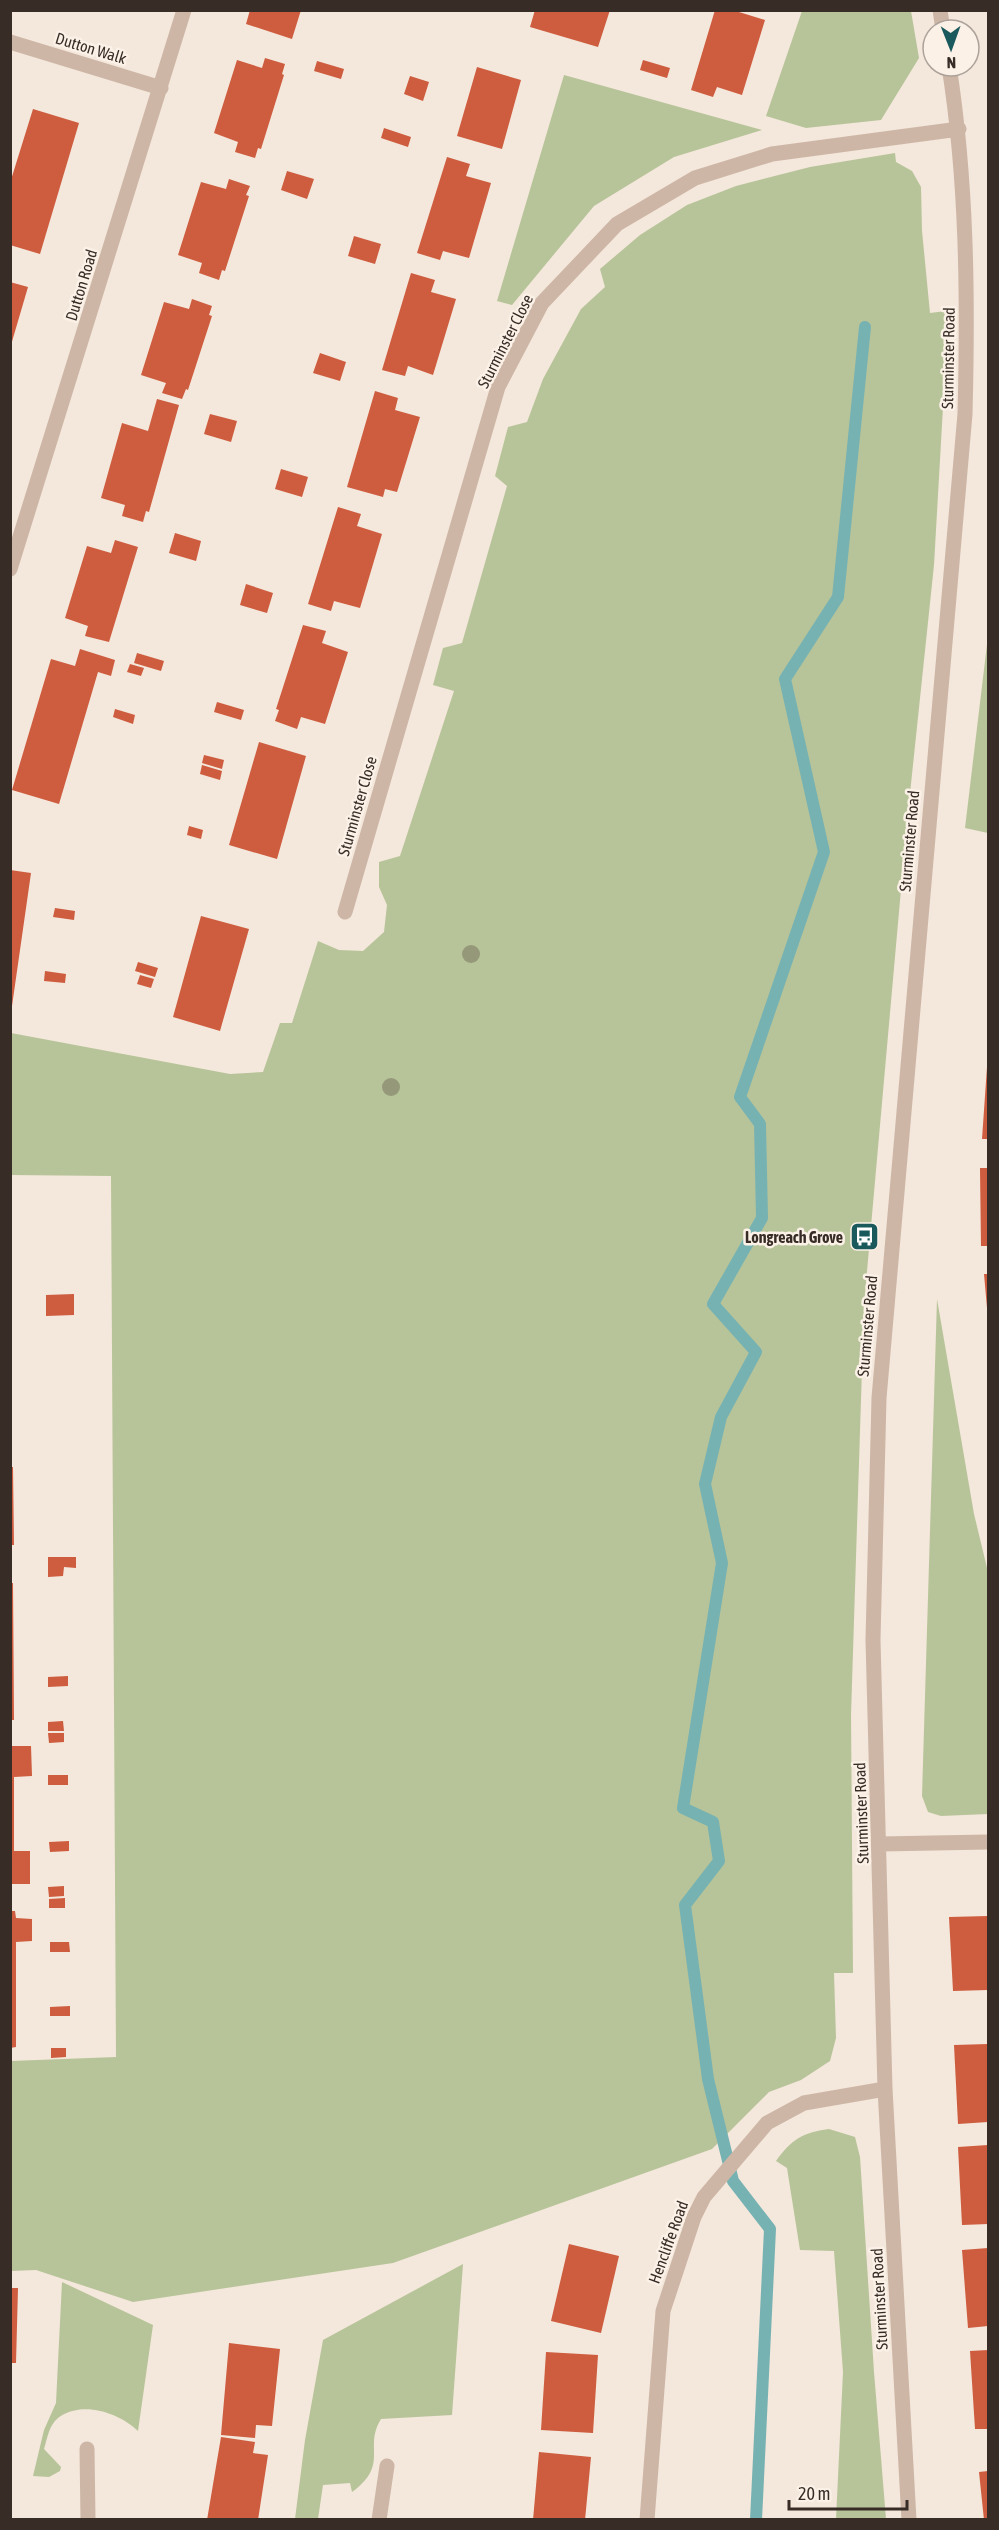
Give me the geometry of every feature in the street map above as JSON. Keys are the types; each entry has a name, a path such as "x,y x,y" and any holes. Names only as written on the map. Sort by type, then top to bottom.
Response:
{"street":[{"name":"Dutton Road","path":"10,569 184,10"},
{"name":"Dutton Walk","path":"10,42 161,88"},
{"name":"Sturminster Road","path":"909,2520 885,2089 873,1640 879,1398 965,414 967,315 959,129 951,78"},
{"name":"Sturminster Close","path":"345,912 498,387 542,303 617,224 694,178 772,154 959,129"},
{"path":"880,1844 988,1842"},
{"name":"Hencliffe Road","path":"647,2520 663,2311 694,2217 704,2197 767,2123 804,2103 885,2089"},
{"path":"87,2449 88,2520"},
{"path":"379,2520 387,2466"}],"green space":[{"path":"802,11 911,11 919,58 881,120 806,128 766,116"},
{"path":"564,75 762,130 674,157 594,206 512,305 497,301"},
{"path":"895,153 896,162 912,171 921,187 922,231 930,313 946,311 947,337 934,565 907,822 864,1305 851,1715 853,1973 834,1973 836,2038 830,2061 801,2080 769,2092 712,2149 393,2263 133,2302 36,2270 11,2271 11,2061 116,2057 111,1176 11,1175 11,1033 230,1074 263,1072 280,1023 292,1023 318,941 339,950 363,951 384,932 387,905 379,887 379,862 400,856 454,691 433,685 443,648 462,643 507,486 495,476 508,427 527,422 543,379 581,309 605,287 600,269 640,235 687,205 736,186 810,167"},
{"path":"988,636 988,833 965,828"},
{"path":"937,1299 974,1514 988,1572 988,1814 941,1816 928,1812 922,1796"},
{"path":"829,2129 855,2137 860,2157 886,2519 836,2519 843,2372 834,2251 800,2250 787,2168 776,2161 798,2138"},
{"path":"463,2264 452,2415 381,2419 374,2439 373,2464 363,2482 352,2492 350,2483 323,2485 318,2519 295,2519 305,2440 323,2340"},
{"path":"62,2282 153,2325 138,2431 121,2419 100,2411 89,2409 68,2413 52,2424 44,2449 61,2467 60,2471 49,2477 33,2476 44,2430 56,2403"}],"building":[{"path":"250,10 301,10 292,39 246,24"},
{"path":"535,10 610,10 598,47 530,27"},
{"path":"715,10 740,10 739,12 765,20 742,95 717,87 713,97 691,90"},
{"path":"265,58 285,64 282,74 284,75 261,149 258,148 255,158 235,152 238,142 214,133 237,60 262,68"},
{"path":"643,60 670,68 667,78 640,70"},
{"path":"317,61 344,69 341,79 314,71"},
{"path":"477,67 521,80 502,149 457,136"},
{"path":"410,76 429,82 423,101 404,94"},
{"path":"33,109 79,123 40,254 10,245 10,183"},
{"path":"384,128 411,137 408,147 381,138"},
{"path":"447,157 470,164 466,176 491,183 469,258 443,251 440,260 417,253"},
{"path":"287,171 314,179 307,199 281,190"},
{"path":"229,179 250,186 246,195 249,196 225,271 222,270 219,280 199,273 202,263 178,255 201,182 226,189"},
{"path":"354,236 381,244 375,264 348,256"},
{"path":"411,273 435,280 431,292 456,299 433,375 408,366 405,376 382,370"},
{"path":"10,282 28,287 11,345 10,345"},
{"path":"192,299 212,306 209,315 212,316 188,390 186,389 182,399 162,393 166,383 141,375 164,302 189,309"},
{"path":"320,353 346,362 340,381 313,373"},
{"path":"375,391 398,398 395,410 420,417 397,492 385,489 383,497 347,487"},
{"path":"157,399 179,405 149,512 146,511 143,522 122,516 125,505 101,498 122,423 148,431"},
{"path":"210,414 237,421 231,442 204,434"},
{"path":"281,469 308,477 302,497 275,489"},
{"path":"338,507 361,514 357,526 382,534 360,608 334,601 331,611 308,604"},
{"path":"175,533 201,541 196,561 169,553"},
{"path":"115,540 138,547 109,642 85,636 88,626 65,618 87,546 111,553"},
{"path":"246,584 273,593 267,613 240,605"},
{"path":"303,625 326,631 322,643 348,652 325,724 301,717 297,729 275,721 279,710 276,709"},
{"path":"80,649 115,660 111,676 98,672 59,804 12,790 51,659 75,666"},
{"path":"137,653 164,661 161,671 134,663"},
{"path":"130,664 144,668 141,676 127,672"},
{"path":"217,702 244,710 241,720 214,712"},
{"path":"115,709 135,715 133,724 113,717"},
{"path":"259,742 306,756 277,859 229,845"},
{"path":"204,755 224,760 222,769 202,763"},
{"path":"202,765 222,771 220,780 200,774"},
{"path":"189,826 203,830 201,839 187,835"},
{"path":"10,870 31,873 12,1006 10,1006"},
{"path":"55,908 75,911 74,920 53,917"},
{"path":"201,916 249,929 220,1031 173,1017"},
{"path":"138,962 158,968 155,977 135,971"},
{"path":"45,971 66,974 65,983 44,981"},
{"path":"140,975 154,979 151,988 137,984"},
{"path":"987,1067 988,1139 982,1139"},
{"path":"980,1168 988,1168 988,1246 981,1246"},
{"path":"984,1274 988,1274 988,1308 987,1308"},
{"path":"74,1294 74,1315 46,1316 46,1295"},
{"path":"10,1467 13,1467 14,1545 10,1545"},
{"path":"48,1557 76,1557 76,1568 64,1567 63,1576 48,1577"},
{"path":"10,1583 13,1583 14,1720 10,1720"},
{"path":"68,1676 68,1686 48,1687 48,1677"},
{"path":"63,1721 64,1731 48,1731 48,1722"},
{"path":"48,1733 64,1733 64,1742 49,1743"},
{"path":"10,1746 31,1746 32,1776 14,1777 14,1851 30,1851 30,1884 10,1884"},
{"path":"48,1775 68,1775 68,1785 48,1785"},
{"path":"69,1841 69,1851 50,1852 49,1842"},
{"path":"64,1886 64,1896 49,1897 48,1887"},
{"path":"65,1898 65,1908 49,1908 49,1899"},
{"path":"10,1911 15,1911 16,1918 32,1919 32,1941 16,1942 16,2047 10,2048"},
{"path":"988,1916 988,1990 953,1991 949,1917"},
{"path":"50,1942 69,1942 70,1952 50,1952"},
{"path":"70,2006 70,2016 50,2016 50,2007"},
{"path":"988,2044 988,2122 958,2124 954,2045"},
{"path":"51,2048 66,2048 66,2057 51,2058"},
{"path":"988,2145 988,2224 962,2225 958,2147"},
{"path":"569,2244 619,2256 601,2333 551,2321"},
{"path":"988,2248 988,2326 968,2328 962,2250"},
{"path":"10,2288 18,2288 16,2363 10,2363"},
{"path":"229,2343 280,2349 272,2426 256,2425 255,2438 221,2435"},
{"path":"988,2350 988,2429 975,2429 970,2351"},
{"path":"546,2352 598,2355 593,2433 541,2430"},
{"path":"221,2437 255,2442 253,2453 268,2455 258,2520 207,2520"},
{"path":"539,2452 591,2457 585,2520 533,2520"},
{"path":"988,2471 988,2520 984,2520 979,2472"}],"waterway":[{"path":"756,2520 770,2229 733,2181 708,2079 685,1905 719,1861 713,1822 683,1808 722,1563 705,1484 721,1417 756,1352 713,1304 762,1218 760,1124 740,1097 824,852 785,679 838,597 865,327"}],"place":[{"name":"Longreach Grove","path":"864,1237"}]}
